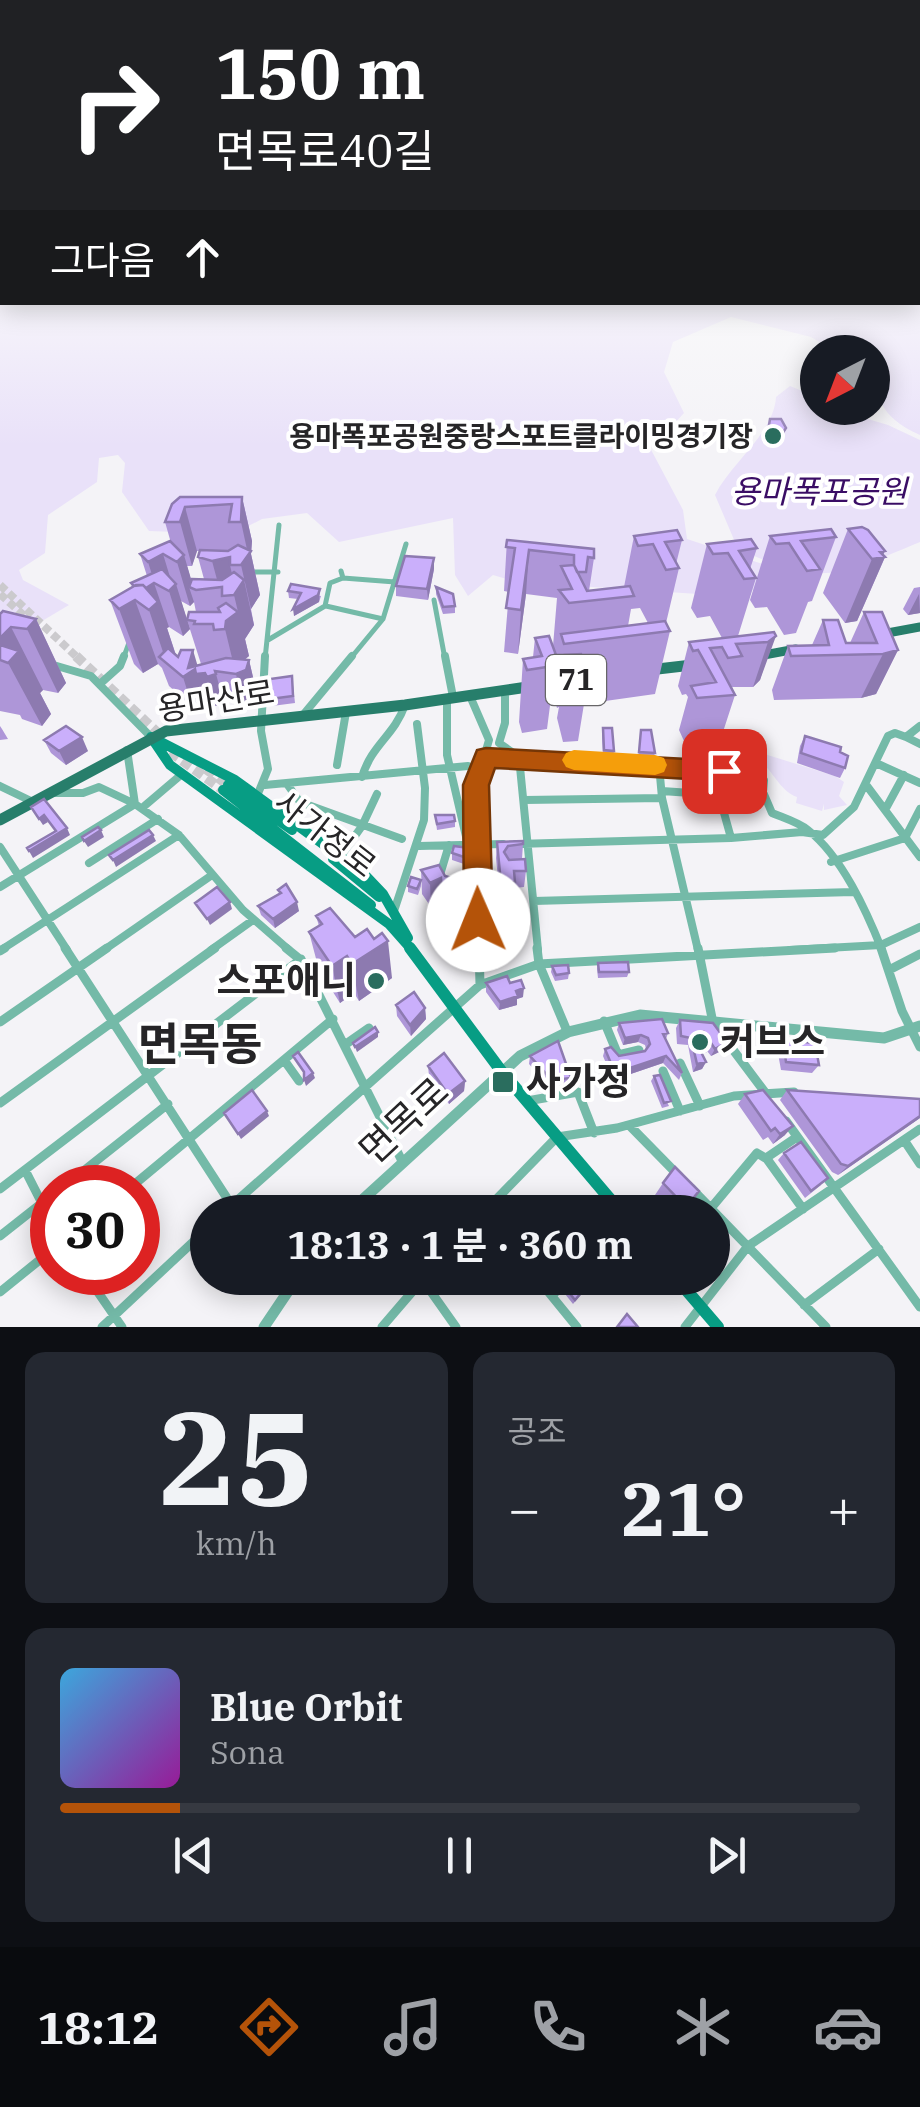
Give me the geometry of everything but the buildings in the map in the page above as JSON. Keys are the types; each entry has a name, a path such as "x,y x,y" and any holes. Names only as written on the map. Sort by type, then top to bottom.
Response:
{"main road":[{"path":"876,635 920,627"},
{"path":"746,658 810,647"},
{"name":"71","path":"631,672 698,664"},
{"name":"용마산로","path":"0,820 126,749 168,730 450,699 586,678"},
{"path":"170,765 174,754 192,747 200,730 210,726"},
{"path":"151,737 192,747 374,884 416,954 502,1072 606,1195"},
{"path":"151,737 158,754 182,774 391,914"},
{"name":"사가정로","path":"225,788 336,861 391,914 329,869 225,788"},
{"path":"690,1295 718,1327"}],"street":[{"path":"256,797 270,766 261,737 279,525"},
{"path":"302,716 383,619 406,544"},
{"path":"246,572 278,572"},
{"path":"326,606 330,583 342,575 395,582"},
{"path":"434,600 450,699 442,732 446,768 472,844 478,887 480,985"},
{"path":"267,640 326,606 383,619"},
{"path":"877,619 895,632"},
{"path":"101,684 120,666 134,632"},
{"path":"44,662 79,671 101,684 151,737"},
{"path":"505,691 504,733 499,743 519,757 529,844 526,868 534,902 539,964 568,1032"},
{"path":"470,696 489,740 476,782 472,844"},
{"path":"362,777 368,754 398,724 404,704"},
{"path":"337,765 346,711"},
{"path":"391,914 419,846 425,790 417,724"},
{"path":"906,737 920,726"},
{"path":"419,846 731,838 802,832 823,835 841,823 866,786 888,736 895,732 920,744"},
{"path":"126,749 138,806"},
{"path":"486,758 659,765 756,774 764,780 763,792 772,814 802,826 812,835 854,892 880,945 920,1047"},
{"path":"876,763 920,782"},
{"path":"659,765 662,794 688,896 713,1023 920,1306"},
{"path":"265,784 468,766"},
{"path":"0,887 138,806 182,774"},
{"path":"884,810 904,776"},
{"path":"287,784 297,800 402,839"},
{"path":"0,786 32,802"},
{"name":"용마산로","path":"48,793 84,793 100,786 158,819 179,835 253,920 301,959"},
{"path":"866,786 920,857"},
{"path":"339,857 362,826 377,794"},
{"path":"524,800 719,795 731,838"},
{"path":"831,862 905,838 920,809"},
{"path":"90,862 158,819"},
{"path":"0,951 179,835"},
{"path":"437,883 448,845"},
{"path":"0,847 115,1020 222,1195"},
{"path":"0,1022 212,875"},
{"path":"466,892 478,887"},
{"path":"534,902 854,892"},
{"path":"0,1103 253,920"},
{"path":"248,1195 480,985 539,964 880,945 920,927"},
{"path":"889,970 920,954"},
{"path":"0,1189 301,959 403,1163"},
{"name":"면목로","path":"368,1195 533,1046 604,1021 640,1015 884,1038 915,1029"},
{"path":"158,1165 334,1019"},
{"path":"604,1021 618,1055 639,1050"},
{"path":"346,1044 369,1028"},
{"path":"284,1060 298,1080"},
{"path":"680,1064 700,1106"},
{"path":"664,1071 680,1111"},
{"path":"500,1195 556,1136 594,1134 762,1089 802,1092"},
{"path":"527,1101 578,1092 594,1134"},
{"path":"91,1165 168,1104"},
{"path":"629,1125 698,1195"},
{"path":"685,1327 748,1246 920,1129"},
{"path":"766,1158 798,1137"},
{"path":"904,1140 920,1164"},
{"path":"722,1195 756,1154 766,1158 803,1209"},
{"path":"25,1170 30,1180"},
{"path":"0,1236 30,1212"},
{"path":"730,1228 826,1327"},
{"path":"102,1327 190,1245"},
{"path":"804,1304 879,1250"},
{"path":"0,1292 30,1268"},
{"path":"100,1295 122,1327"},
{"path":"382,1327 408,1295"},
{"path":"434,1295 456,1327"},
{"path":"264,1327 285,1296"},
{"path":"552,1296 577,1327"}],"green space":[{"path":"0,322 720,322 673,342 664,372 684,413 672,426 652,433 648,444 683,510 687,539 778,569 771,589 698,594 517,582 493,575 468,596 455,575 453,518 339,542 307,513 262,519 233,534 149,531 122,492 125,463 118,455 99,458 97,482 48,515 45,553 19,570 23,580 69,605 37,624 0,614"},
{"path":"751,322 920,322 920,435 890,415 890,335 803,335"},
{"name":"용마폭포공원","path":"790,386 800,390 800,425 888,425 920,440 920,542 848,570 829,573 790,569 738,549 715,495 768,423 776,397"},
{"path":"758,752 835,776 844,782 839,796 847,805 824,810 824,804 822,811 796,803 797,797 781,785 757,757"}],"tunnel":[{"path":"0,585 79,659"},
{"path":"0,594 31,622"},
{"path":"76,656 161,736"},
{"path":"158,743 223,790"},
{"path":"206,769 228,785"}],"slow traffic":[{"path":"574,760 655,765"}],"place":[{"name":"용마폭포공원중랑스포트클라이밍경기장","path":"773,436"},
{"name":"스포애니","path":"376,981"},
{"name":"커브스","path":"700,1042"},
{"name":"사가정","path":"503,1082"}],"district":[{"name":"면목동","path":"200,1044"}],"route":[{"path":"478,920 476,785 486,758 724,771"}]}
